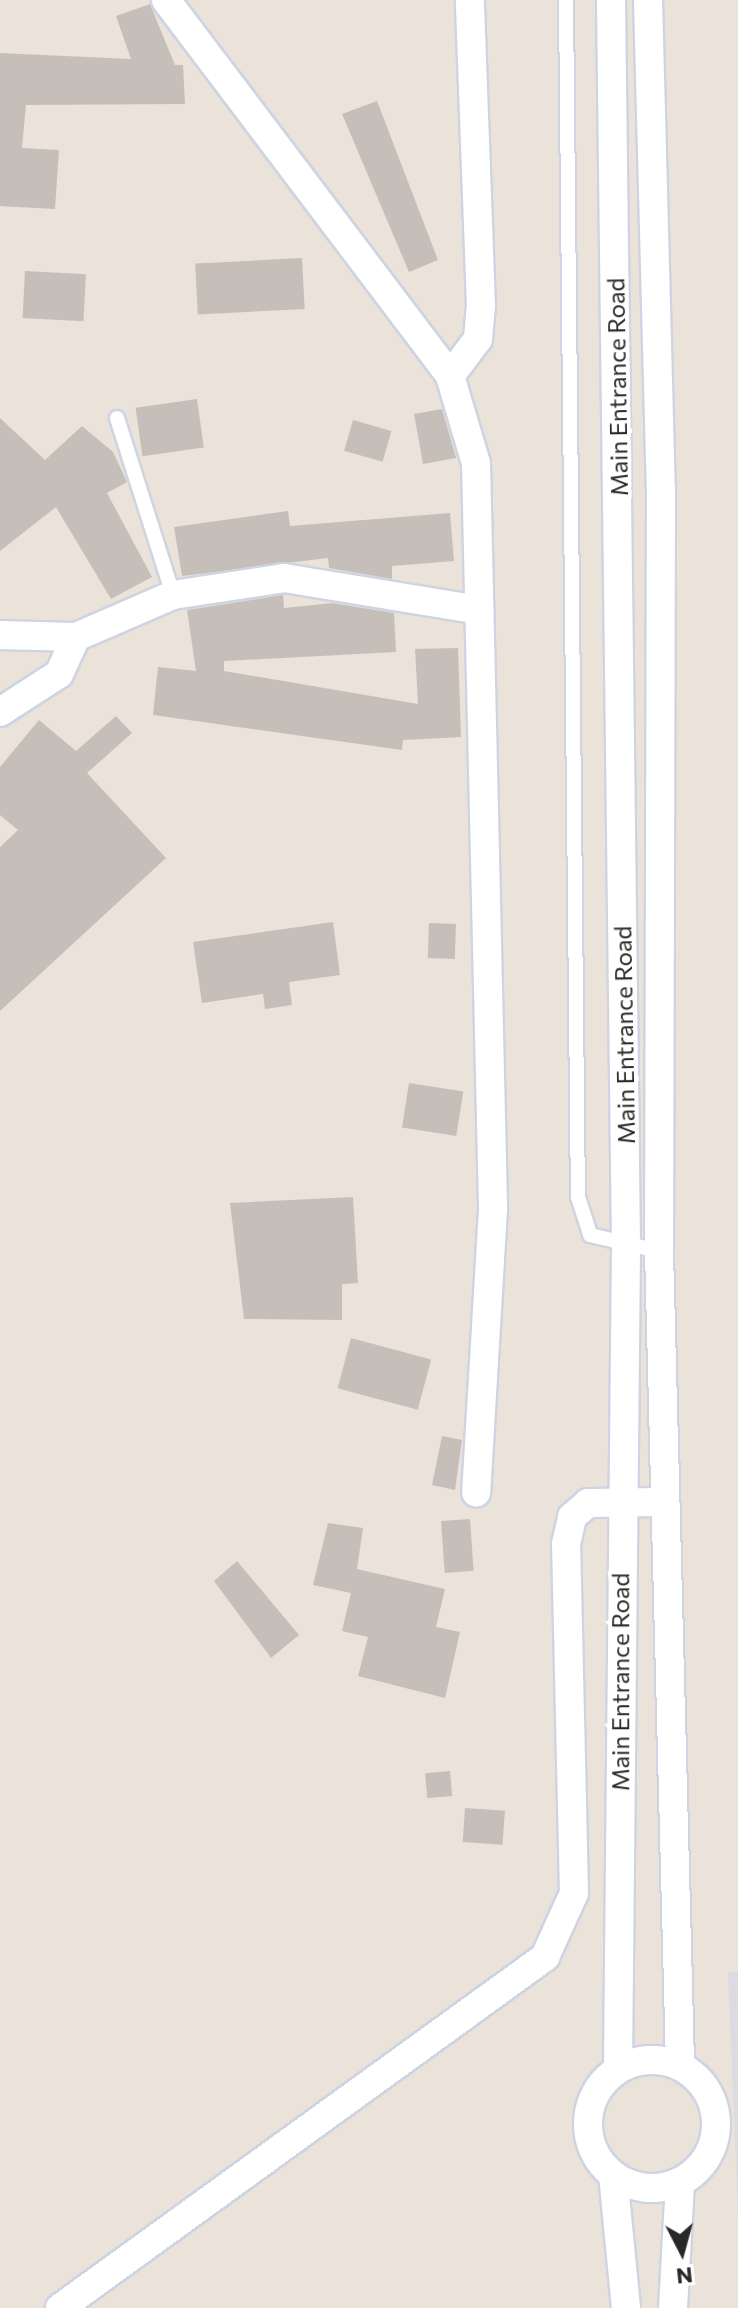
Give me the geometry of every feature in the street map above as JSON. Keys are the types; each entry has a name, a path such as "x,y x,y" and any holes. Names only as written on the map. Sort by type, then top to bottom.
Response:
{"street":[{"path":"166,0 450,376 476,463 493,1209 476,1492"},
{"path":"450,376 478,339 481,306 470,0"},
{"name":"Main Entrance Road","path":"611,0 626,1247 619,1501 618,2069"},
{"path":"648,0 661,489 659,1251 680,2065"},
{"path":"0,635 76,637 173,595 284,578 479,610"},
{"path":"0,712 59,674 76,637"},
{"path":"60,2308 545,1957 574,1893 566,1544 572,1517 588,1503 664,1502"},
{"path":"613,2175 657,2188 680,2182 707,2159 717,2123 707,2089 680,2065 638,2061 618,2069 588,2112 592,2147 613,2175 626,2308"},
{"path":"673,2308 680,2182"}],"lane":[{"path":"566,0 578,1197 590,1235 626,1247 659,1251"},
{"path":"117,418 173,595"}],"shaded area":[{"path":"728,1972 738,1972 738,2212"}],"building":[{"path":"150,4 175,65 183,65 185,104 26,105 22,148 59,150 55,209 0,206 0,53 131,59 116,16"},
{"path":"377,101 438,260 409,272 342,114"},
{"path":"302,258 305,309 198,315 195,264"},
{"path":"25,271 86,274 83,321 23,318"},
{"path":"197,399 204,448 142,456 136,408"},
{"path":"442,409 456,458 423,464 414,414"},
{"path":"0,418 45,460 82,426 113,452 127,482 107,493 152,577 111,599 56,507 0,551"},
{"path":"353,420 391,431 383,462 344,451"},
{"path":"288,511 290,526 450,513 454,561 392,566 392,579 329,568 328,558 182,576 174,527"},
{"path":"283,595 284,608 332,603 394,613 396,652 224,661 224,671 418,704 415,649 458,648 461,737 403,740 402,750 153,715 158,667 196,671 187,610"},
{"path":"116,716 132,733 87,773 166,858 0,1011 0,847 18,830 0,815 0,767 39,720 76,751"},
{"path":"333,922 340,975 289,982 292,1005 265,1009 263,994 202,1003 193,942"},
{"path":"429,923 456,924 455,959 428,958"},
{"path":"409,1083 463,1092 456,1136 402,1127"},
{"path":"353,1197 358,1283 342,1284 342,1320 244,1319 230,1203"},
{"path":"351,1338 431,1359 418,1410 338,1388"},
{"path":"442,1436 462,1440 455,1490 432,1485"},
{"path":"470,1519 474,1571 445,1573 441,1521"},
{"path":"328,1523 363,1528 357,1569 445,1589 436,1627 460,1632 445,1698 358,1676 368,1637 342,1631 351,1593 313,1585"},
{"path":"237,1561 299,1635 271,1658 214,1581"},
{"path":"450,1771 452,1796 427,1798 425,1773"},
{"path":"465,1808 505,1811 503,1845 463,1842"}]}
